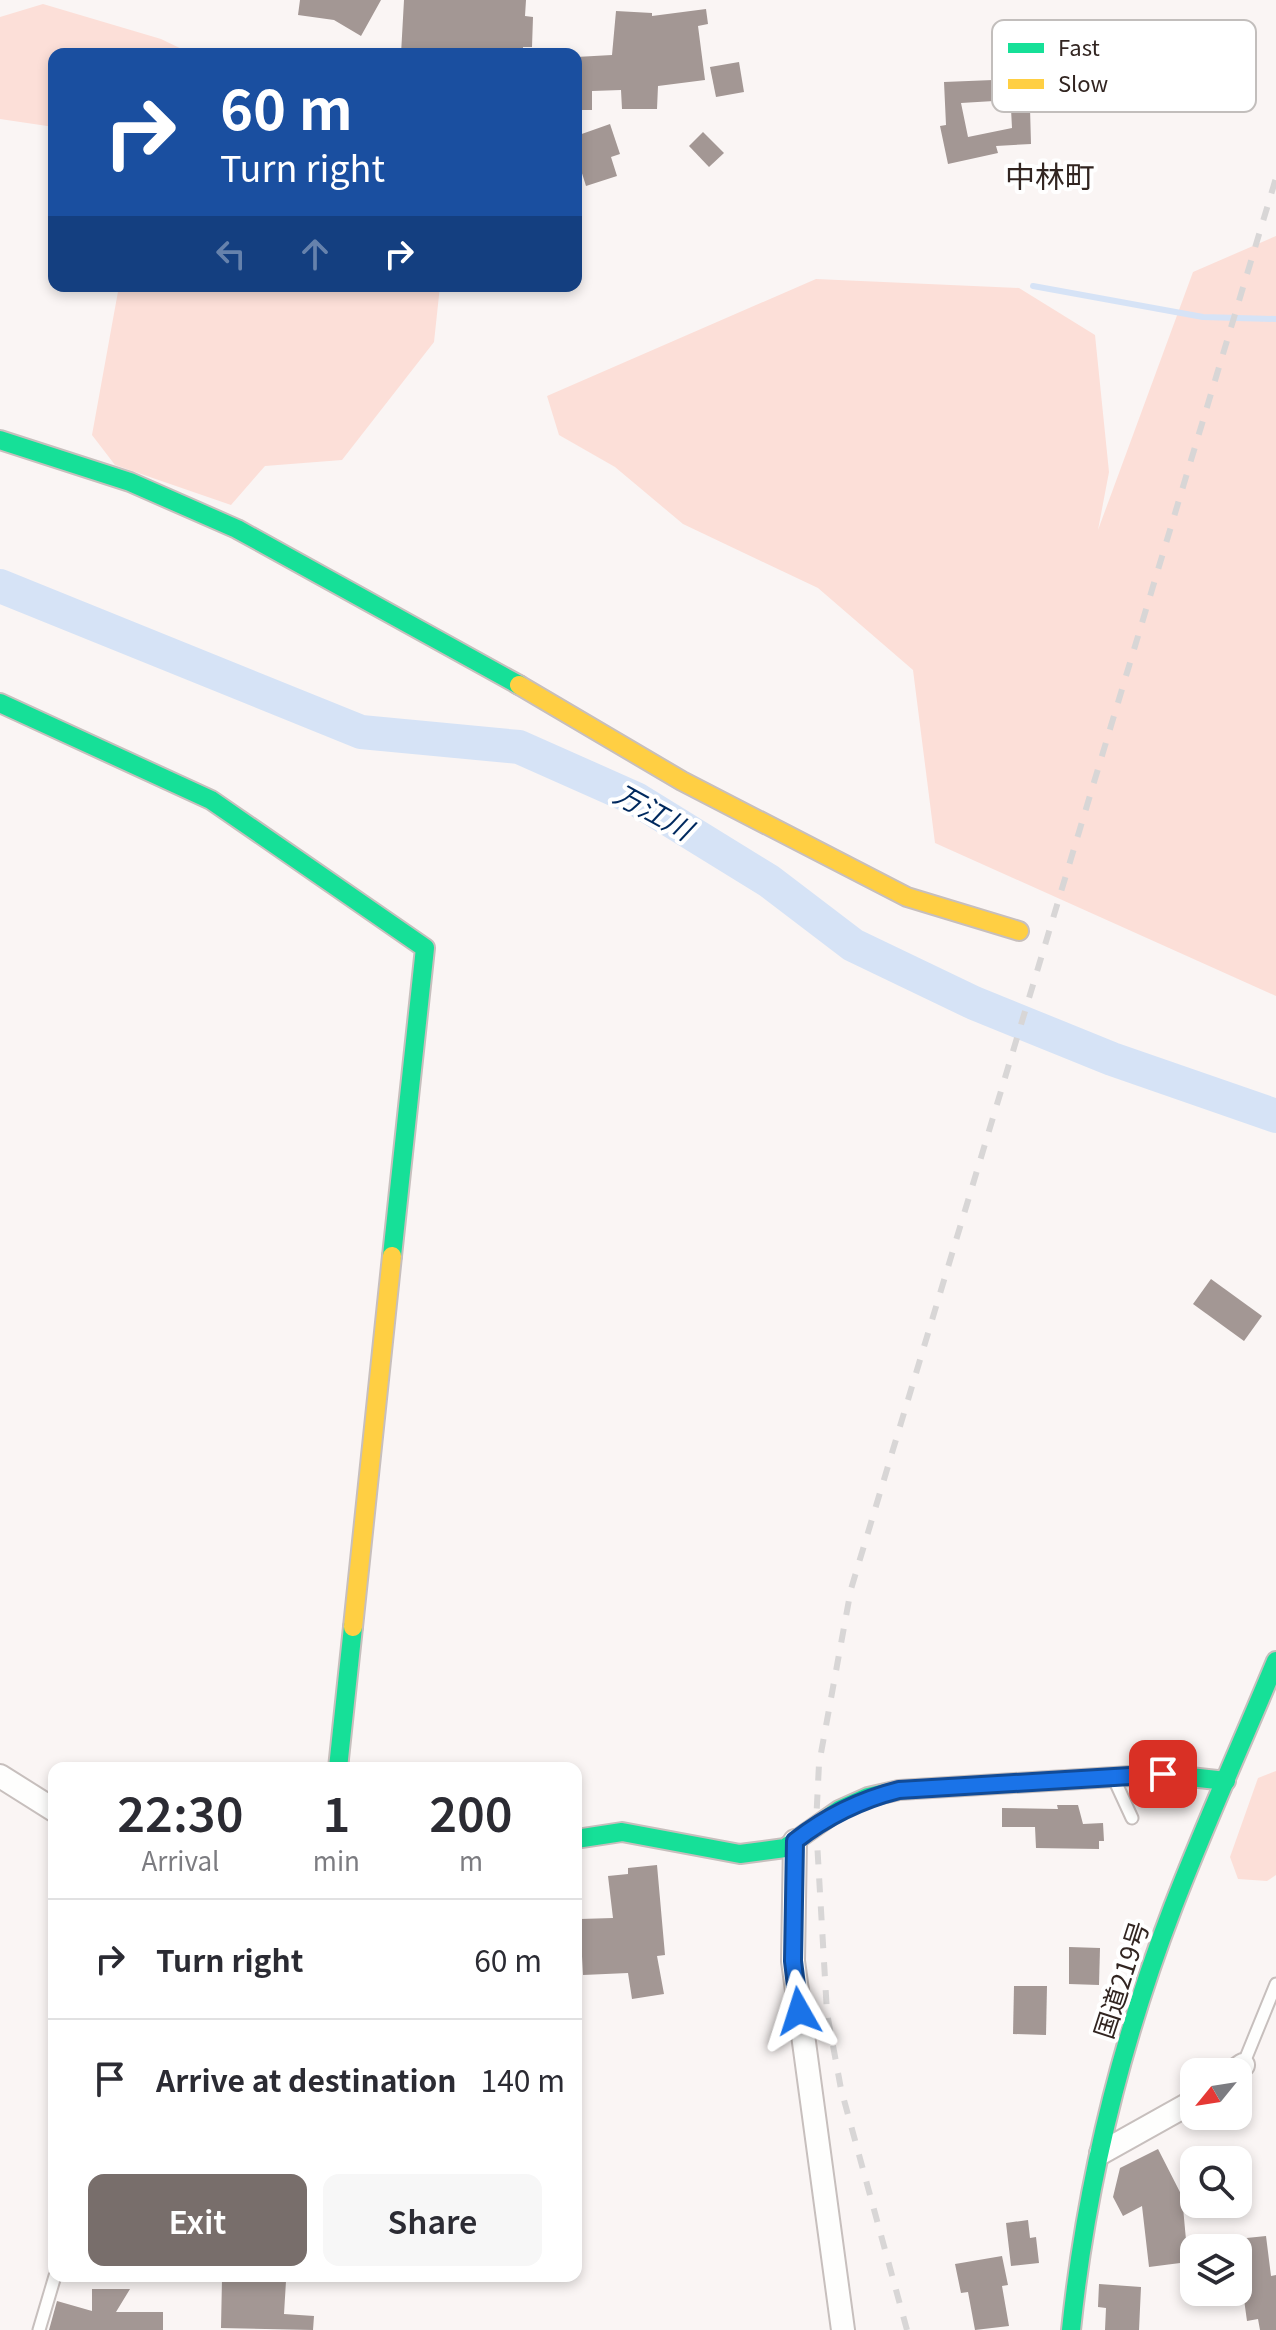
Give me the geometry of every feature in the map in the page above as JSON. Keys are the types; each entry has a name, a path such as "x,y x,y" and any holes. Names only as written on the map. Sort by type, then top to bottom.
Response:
{"main road":[{"path":"0,440 130,482 237,529 450,644 682,781 907,897 1019,931"},
{"path":"0,703 211,800 425,948 339,1762"},
{"name":"国道219号","path":"1071,2330 1080,2241 1132,2028 1173,1908 1276,1661"},
{"path":"582,1838 622,1832 740,1854 785,1848 839,1810 868,1797 899,1790 1163,1774 1226,1781"}],"street":[{"path":"0,1776 48,1806"},
{"path":"795,1841 793,1961 843,2330"},
{"path":"1101,2153 1180,2109"}],"lane":[{"path":"1113,1776 1132,1818"},
{"path":"1243,2058 1276,1984"},
{"path":"39,2330 53,2282"}],"shaded area":[{"path":"43,4 161,39 180,48 48,48 48,126 0,119 0,17"},
{"path":"1276,236 1276,996 935,843 913,670 818,588 683,524 615,467 559,435 547,396 816,279 1019,288 1095,335 1109,472 1098,530 1193,272"},
{"path":"118,292 439,292 434,342 342,460 265,466 231,505 115,465 92,435"},
{"path":"1276,1771 1276,1875 1267,1881 1238,1879 1230,1857 1258,1778"}],"building":[{"path":"300,0 381,0 361,36 334,20 298,15"},
{"path":"404,0 526,0 525,16 533,17 532,47 401,48"},
{"path":"706,9 708,24 698,26 705,80 658,86 657,109 622,109 621,90 592,91 592,110 582,110 582,57 612,55 616,11 652,13 652,16"},
{"path":"739,62 744,92 716,97 710,67"},
{"path":"992,80 992,101 961,103 968,137 1012,128 1011,112 1030,112 1031,144 996,146 998,153 948,164 940,126 946,125 944,82"},
{"path":"610,124 620,154 611,157 617,176 586,186 582,173 582,134"},
{"path":"703,132 724,153 709,167 689,146"},
{"path":"1211,1279 1262,1316 1244,1341 1193,1304"},
{"path":"1057,1805 1078,1805 1083,1824 1103,1823 1104,1841 1099,1841 1099,1849 1036,1848 1035,1827 1002,1827 1002,1808 1058,1809"},
{"path":"657,1865 665,1955 657,1956 664,1994 632,1999 628,1973 583,1975 582,1956 582,1919 613,1918 608,1876 628,1874 628,1868"},
{"path":"1069,1947 1100,1948 1099,1985 1069,1984"},
{"path":"1014,1986 1047,1986 1046,2035 1013,2034"},
{"path":"1158,2149 1180,2192 1180,2218 1184,2218 1185,2234 1180,2234 1180,2263 1149,2267 1142,2206 1123,2216 1113,2197 1120,2168"},
{"path":"1028,2220 1030,2238 1036,2237 1039,2263 1011,2266 1006,2223"},
{"path":"1266,2236 1271,2276 1276,2275 1276,2330 1260,2330 1258,2319 1247,2321 1245,2306 1252,2306 1252,2237"},
{"path":"1002,2256 1008,2285 1002,2286 1009,2326 975,2330 968,2292 961,2293 955,2264"},
{"path":"222,2282 286,2282 284,2314 314,2316 313,2330 221,2328"},
{"path":"1099,2284 1141,2287 1139,2330 1105,2330 1106,2308 1098,2307"},
{"path":"92,2289 130,2289 116,2312 163,2312 163,2330 49,2330 57,2301 92,2311"}],"waterway":[{"path":"1033,286 1203,317 1276,319"},
{"name":"万江川","path":"0,586 361,732 519,747 636,799 769,881 853,945 974,1003 1112,1059 1276,1116"}],"railway":[{"path":"907,2330 841,2089 827,2013 816,1824 819,1764 851,1589 1276,178"}],"traffic: fast":[{"path":"0,440 130,482 237,529 519,685"},
{"path":"0,703 211,800 425,948 392,1256"},
{"path":"339,1762 353,1627"},
{"path":"1071,2330 1096,2168 1137,2010 1185,1876 1276,1661"},
{"path":"582,1838 622,1832 740,1854 785,1848 839,1810 868,1797 899,1790 1163,1774 1226,1781"}],"traffic: slow":[{"path":"519,685 682,781 907,897 1019,931"},
{"path":"353,1627 392,1256"}],"district":[{"name":"中林町","path":"1050,178"}],"route":[{"path":"799,2011 793,1961 795,1841 816,1824 868,1797 899,1790 1163,1774"}]}
